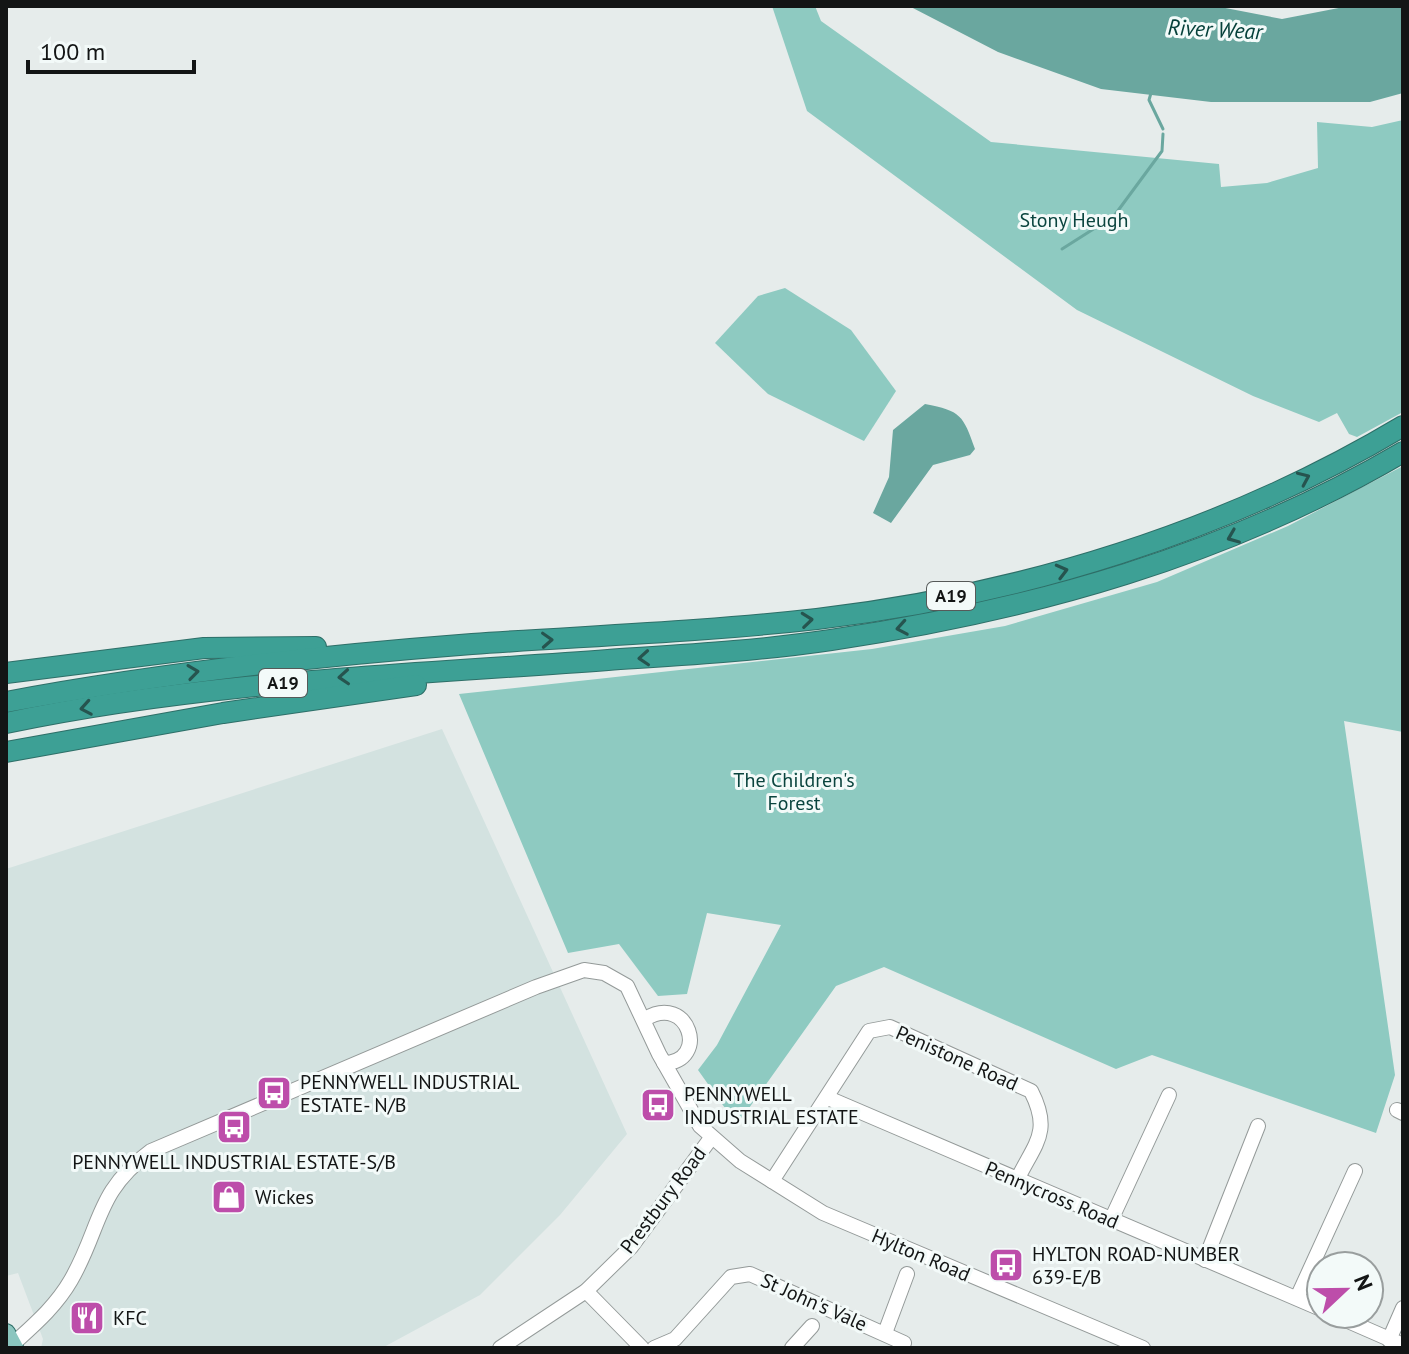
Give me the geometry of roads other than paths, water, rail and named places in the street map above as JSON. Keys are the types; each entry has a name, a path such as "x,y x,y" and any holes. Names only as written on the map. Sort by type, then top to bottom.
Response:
{"highway":[{"name":"A19","path":"6,702 229,667 470,644 701,631 821,618 1035,578 1212,520 1317,472 1403,426"},
{"name":"A19","path":"6,723 127,701 227,688 829,641 1040,601 1166,563 1229,538 1306,504 1403,452"},
{"path":"6,673 204,648 470,644"},
{"path":"6,752 223,713 561,664"}],"street":[{"name":"Hylton Road","path":"11,1341 52,1309 72,1279 110,1189 128,1167 151,1151 570,973 584,970 604,973 627,986 664,1063 700,1126 711,1138 772,1181 823,1213 1143,1348"},
{"path":"645,1019 661,1012 670,1013 678,1017 689,1032 688,1050 683,1058 676,1063 664,1063"},
{"name":"Penistone Road","path":"772,1181 869,1031 890,1027 1031,1091 1042,1113 1043,1127 1017,1180"},
{"path":"1111,1220 1169,1095"},
{"name":"Pennycross Road","path":"828,1098 1305,1302"},
{"path":"1205,1260 1258,1126"},
{"name":"Prestbury Road","path":"500,1348 586,1291 631,1247 711,1138"},
{"path":"1297,1298 1355,1171"},
{"name":"St John's Vale","path":"586,1291 643,1348 675,1339 731,1277 750,1274 904,1343"},
{"path":"885,1333 907,1274"},
{"path":"1369,1330 1396,1342 1403,1308"},
{"path":"792,1348 812,1326"}],"water":[{"name":"River Wear","path":"909,6 1215,6 1282,19 1349,6 1403,6 1403,93 1370,102 1211,102 1101,89 998,52"},
{"path":"925,404 959,416 975,449 970,455 933,465 891,523 873,513 889,477 893,430"}],"waterway":[{"path":"1151,93 1149,100 1163,129"},
{"path":"1062,249 1114,216 1162,151 1163,134"}],"place":[{"name":"PENNYWELL INDUSTRIAL ESTATE- N/B","path":"274,1093"},
{"name":"PENNYWELL INDUSTRIAL ESTATE","path":"658,1105"},
{"name":"PENNYWELL INDUSTRIAL ESTATE-S/B","path":"234,1127"},
{"name":"Wickes","path":"229,1197"},
{"name":"HYLTON ROAD-NUMBER 639-E/B","path":"1006,1265"},
{"name":"KFC","path":"87,1318"}],"park label":[{"name":"Stony Heugh","path":"1074,220"},
{"name":"The Children's Forest","path":"794,792"}]}
